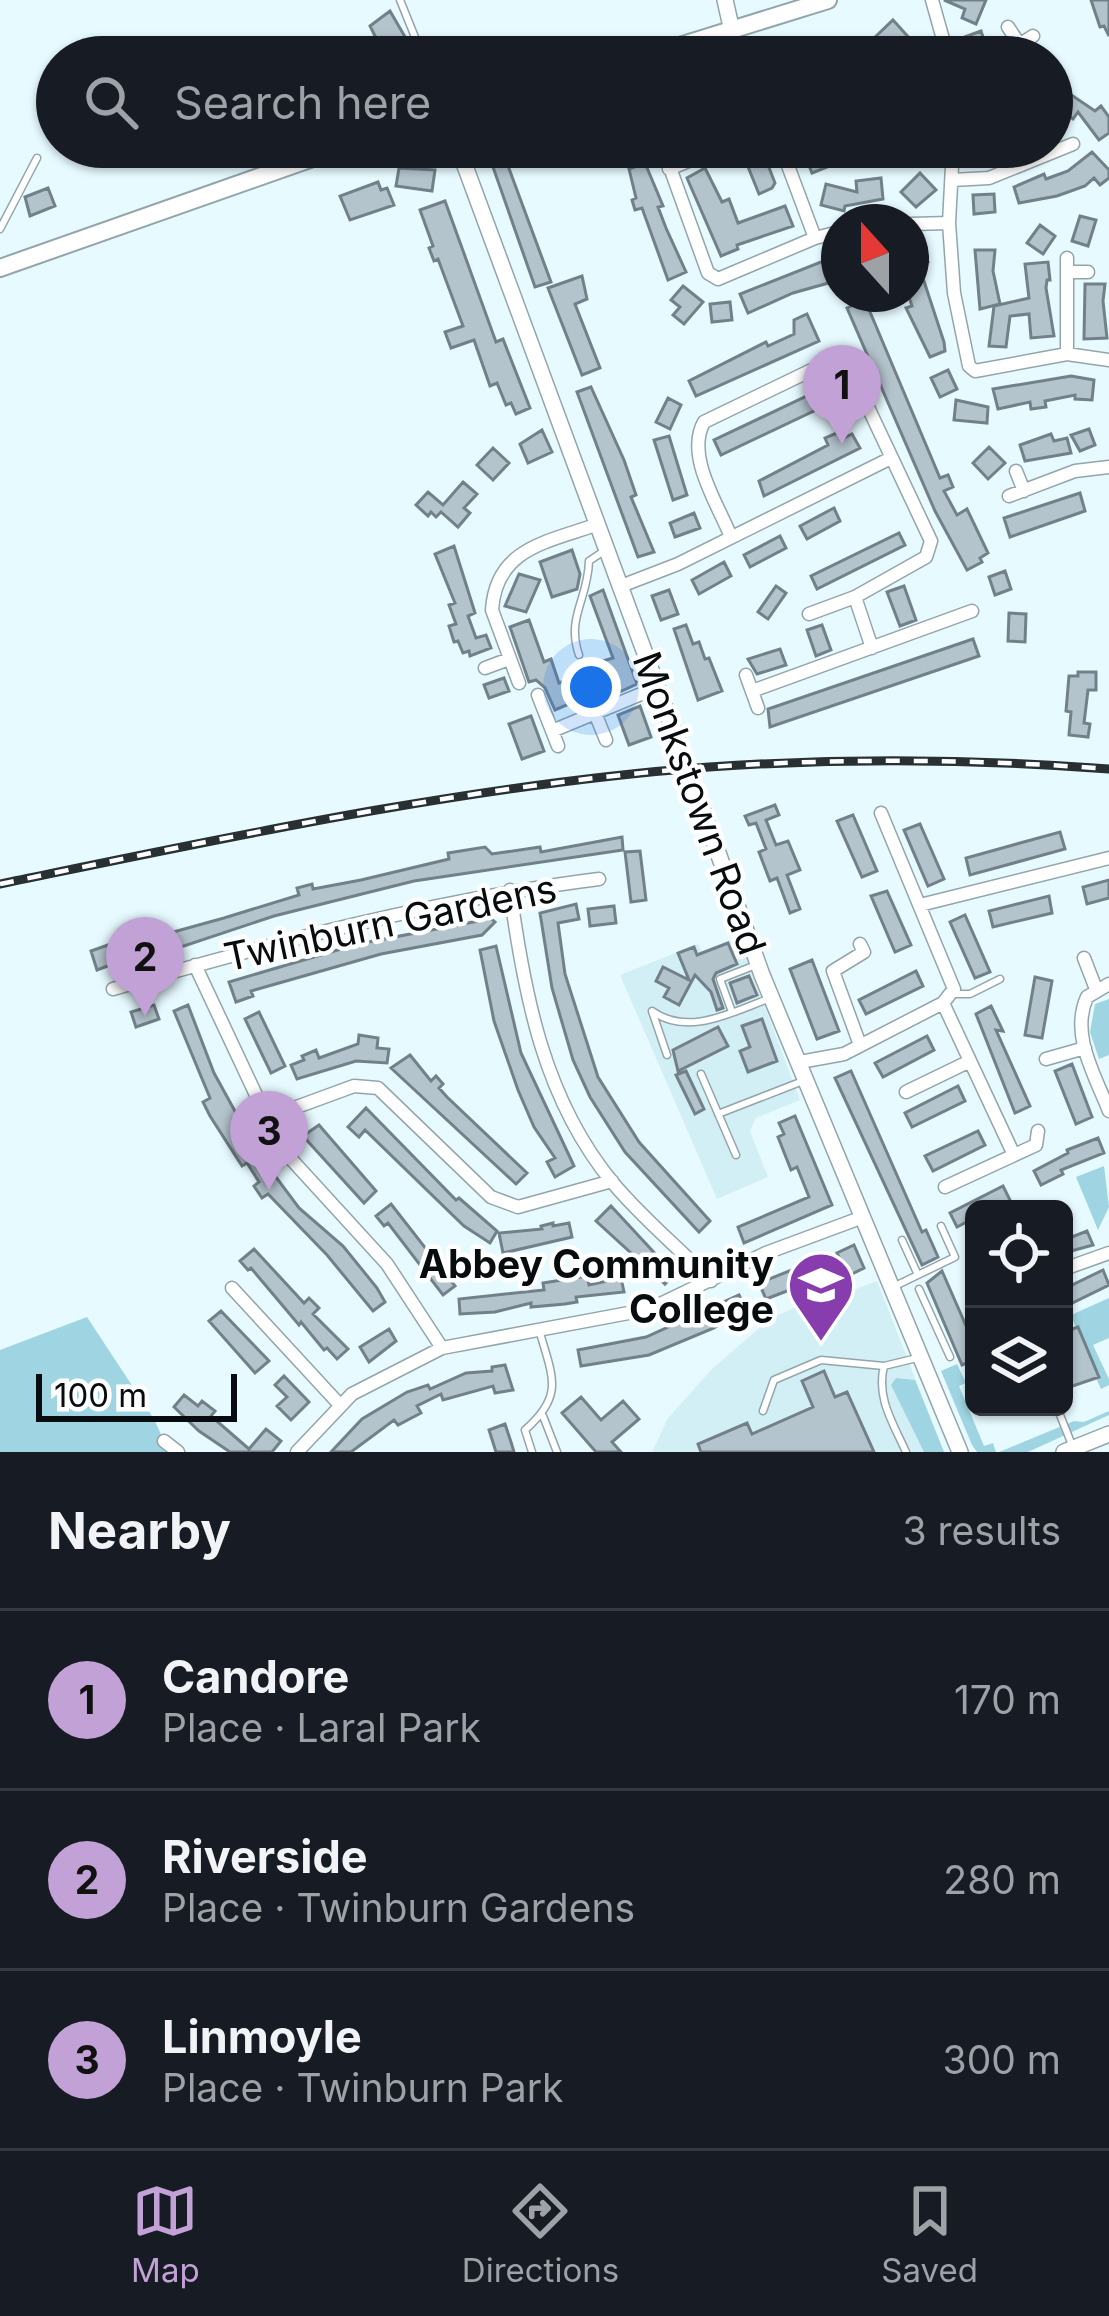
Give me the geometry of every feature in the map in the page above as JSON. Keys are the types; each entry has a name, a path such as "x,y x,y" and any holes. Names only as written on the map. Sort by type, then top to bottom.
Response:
{"main road":[{"path":"715,36 828,0"},
{"path":"0,268 284,168"}],"street":[{"path":"725,0 732,31"},
{"path":"932,0 942,36"},
{"path":"1008,27 1014,36"},
{"name":"Monkstown Road","path":"466,168 758,964 960,1452"},
{"path":"789,168 815,238"},
{"path":"952,168 949,223 954,293 968,366 975,371 1067,354 1109,360"},
{"path":"952,180 989,178 1014,168"},
{"path":"669,169 708,273 718,279 821,236"},
{"path":"929,224 949,223"},
{"path":"1067,354 1067,265 1088,272"},
{"path":"731,537 699,457 696,438 704,422 820,366 836,363 850,369 932,550 855,597 809,614"},
{"path":"622,586 889,459"},
{"path":"1009,496 1075,471 1109,467"},
{"path":"1016,471 1024,490"},
{"path":"519,683 492,610 505,567 515,555 598,524"},
{"path":"855,597 872,648"},
{"path":"752,691 972,611"},
{"path":"485,668 509,659"},
{"path":"746,675 758,708"},
{"path":"591,676 606,740"},
{"path":"552,731 658,687"},
{"path":"538,695 557,746"},
{"path":"880,813 952,981 947,999 970,1061 1014,1154"},
{"path":"920,905 1109,858"},
{"name":"Twinburn Gardens","path":"112,989 373,918 598,878"},
{"path":"511,890 520,961 541,1049 568,1112 612,1181 711,1281"},
{"path":"860,944 864,952 833,971 860,1046"},
{"path":"1084,958 1103,987 1083,1006 1081,1036 1109,1111"},
{"path":"195,965 264,1119 298,1172 387,1264 442,1348"},
{"path":"800,1062 844,1054 947,999"},
{"path":"1046,1059 1084,1048"},
{"path":"906,1093 970,1061"},
{"path":"264,1119 367,1084 378,1088 503,1204 518,1208 612,1181"},
{"path":"945,1187 1036,1144 1038,1131"},
{"path":"297,1452 339,1404 442,1348 627,1315 766,1253 863,1217"},
{"path":"1073,1266 1109,1253"},
{"path":"232,1288 339,1404"},
{"path":"1069,1450 1109,1434"},
{"path":"164,1441 178,1452"}],"lane":[{"path":"400,0 415,36"},
{"path":"0,229 36,160"},
{"path":"579,655 572,632 590,562 607,550"},
{"path":"733,1012 720,979 758,964"},
{"path":"947,999 1000,979"},
{"path":"668,1055 652,1011 664,1019 705,1023 772,998"},
{"path":"701,1073 736,1155"},
{"path":"718,1114 806,1080"},
{"path":"893,1287 955,1257 941,1226"},
{"path":"902,1240 918,1276"},
{"path":"920,1289 950,1358"},
{"path":"532,1452 525,1430 542,1415 555,1384 539,1329"},
{"path":"763,1411 774,1380 821,1360 884,1366 918,1350 938,1332"},
{"path":"884,1366 882,1399 906,1452"},
{"path":"542,1415 557,1452"},
{"path":"1060,1416 1069,1450"}],"shaded area":[{"path":"739,938 800,1100 756,1118 750,1131 768,1177 717,1199 620,975 698,944 702,952"},
{"path":"1109,999 1109,1055 1099,1059 1090,1032 1095,1004"},
{"path":"1104,1166 1109,1207 1098,1230 1076,1177"},
{"name":"Abbey Community College","path":"877,1281 944,1452 652,1452 668,1418 712,1369 771,1318 829,1293 833,1298"},
{"path":"1109,1298 1109,1338 1093,1345 1109,1379 1109,1385 1101,1389 1096,1378 1100,1375 1092,1369 1073,1314"},
{"path":"87,1317 164,1441 176,1452 0,1452 0,1350"},
{"path":"957,1364 965,1381 959,1386 965,1416 972,1416 984,1446 993,1443 996,1452 977,1452 972,1445 941,1371"},
{"path":"896,1378 915,1380 944,1452 924,1452 891,1385"},
{"path":"1109,1411 1028,1452 999,1452 1074,1421 1084,1422"}],"building":[{"path":"944,0 986,0 976,24 962,18 965,9"},
{"path":"1091,0 1109,0 1109,36 1100,27"},
{"path":"390,11 405,36 375,36 370,26"},
{"path":"893,20 907,36 876,36"},
{"path":"1073,96 1095,111 1101,106 1109,117 1109,133 1099,140 1078,112 1073,119"},
{"path":"1092,152 1109,170 1109,178 1100,185 1094,178 1057,196 1019,203 1014,187 1073,167"},
{"path":"399,168 435,170 432,191 396,186"},
{"path":"493,168 509,168 551,282 535,287"},
{"path":"647,168 686,272 668,280 642,208 635,210 629,169"},
{"path":"705,168 722,202 729,199 738,223 785,206 793,226 737,245 738,249 721,256 687,178"},
{"path":"748,168 769,168 775,183 759,194"},
{"path":"920,173 936,190 920,204 901,192"},
{"path":"881,178 883,199 821,204 826,184 857,192 856,181"},
{"path":"378,182 381,190 387,188 394,205 350,220 340,196"},
{"path":"48,188 55,206 30,216 25,197"},
{"path":"994,194 995,212 974,214 973,195"},
{"path":"445,201 496,342 503,339 530,408 516,414 511,403 506,405 497,383 490,386 474,340 451,348 445,332 463,326 438,259 434,261 429,248 433,246 420,210"},
{"path":"1080,216 1096,220 1088,246 1072,241"},
{"path":"1040,225 1055,236 1043,254 1027,243"},
{"path":"975,250 995,250 993,271 1000,304 980,309"},
{"path":"821,262 821,285 748,313 740,294"},
{"path":"1048,262 1046,288 1054,336 1031,338 1029,314 1010,316 1006,347 989,346 994,306 1029,298 1025,264"},
{"path":"582,276 587,299 575,304 600,368 582,375 548,288"},
{"path":"1085,284 1105,284 1107,338 1084,339"},
{"path":"683,286 703,302 684,324 673,315 680,307 671,300"},
{"path":"929,296 945,351 930,357 908,312 929,312"},
{"path":"730,302 732,320 712,322 710,304"},
{"path":"849,312 870,312 940,478 948,475 953,487 944,491 957,515 967,509 988,553 980,558 982,562 967,570 935,511"},
{"path":"807,314 819,341 696,396 689,381 766,342 768,346 794,334 794,320"},
{"path":"948,370 957,389 940,397 931,378"},
{"path":"1071,376 1094,380 1092,400 1075,399 1075,395 1045,401 1046,407 1031,409 1030,402 998,409 993,389"},
{"path":"832,384 839,399 721,455 714,440"},
{"path":"591,387 624,460 636,495 631,497 654,552 638,557 577,392"},
{"path":"668,398 681,405 670,429 656,422"},
{"path":"956,400 988,407 987,423 954,420"},
{"path":"1089,429 1095,445 1080,451 1071,435"},
{"path":"542,430 552,452 528,463 520,444"},
{"path":"839,432 842,439 852,434 860,448 764,496 759,481 828,445 825,438"},
{"path":"1051,434 1054,441 1067,438 1071,453 1025,461 1020,445"},
{"path":"669,436 687,495 673,500 654,440"},
{"path":"989,447 1005,463 988,479 973,463"},
{"path":"493,448 509,463 493,480 477,465"},
{"path":"463,482 477,494 464,508 470,513 458,527 441,512 428,516 416,505 428,492 443,505"},
{"path":"1080,493 1085,511 1010,537 1004,518"},
{"path":"834,508 840,521 807,539 800,526"},
{"path":"694,513 700,528 675,537 670,523"},
{"path":"899,533 905,545 817,589 811,576"},
{"path":"780,536 786,548 750,567 744,555"},
{"path":"454,546 475,613 468,616 476,638 486,635 491,648 470,656 454,642 449,626 456,624 449,605 455,603 435,554"},
{"path":"572,550 580,574 577,589 552,597 540,562"},
{"path":"724,562 731,576 699,594 692,580"},
{"path":"1005,571 1011,589 995,595 989,577"},
{"path":"519,574 540,580 526,612 505,606"},
{"path":"776,586 786,593 768,619 758,612"},
{"path":"904,586 916,620 900,626 887,592"},
{"path":"603,590 637,684 615,694 603,661 613,658 590,596"},
{"path":"669,590 678,614 661,620 652,596"},
{"path":"1009,613 1026,614 1025,642 1008,641"},
{"path":"529,620 544,662 551,659 559,683 575,677 583,698 555,710 545,688 536,680 529,682 510,627"},
{"path":"686,625 693,644 699,642 705,659 709,658 722,691 698,700 674,629"},
{"path":"822,625 831,650 816,656 807,630"},
{"path":"973,639 979,656 770,727 768,709"},
{"path":"780,649 786,665 757,674 748,659"},
{"path":"1078,672 1096,672 1096,690 1088,690 1084,723 1090,724 1088,737 1069,735 1069,676 1078,676"},
{"path":"504,678 509,691 489,698 484,685"},
{"path":"640,706 651,737 629,745 618,715"},
{"path":"531,716 544,751 522,759 509,724"},
{"path":"775,805 779,815 766,820 776,845 788,841 800,870 787,875 800,909 790,913 777,878 770,881 759,852 766,849 756,823 749,825 745,816"},
{"path":"853,815 877,871 862,877 837,821"},
{"path":"920,824 944,879 928,886 904,830"},
{"path":"1060,832 1065,849 970,875 966,858"},
{"path":"622,837 623,850 414,881 274,916 115,968 113,964 97,970 91,951 139,934 141,941 224,918 299,895 297,888 361,880 449,859 448,853 485,847 492,854 540,847 541,852"},
{"path":"640,851 646,900 631,902 625,852"},
{"path":"1109,880 1109,898 1087,904 1083,887"},
{"path":"887,891 911,945 895,952 871,896"},
{"path":"1049,896 1052,913 993,927 989,911"},
{"path":"576,904 579,919 558,923 565,974 598,1077 639,1142 710,1221 699,1232 625,1152 573,1060 552,988 540,913"},
{"path":"614,906 616,923 590,926 588,909"},
{"path":"485,913 495,922 482,935 381,954 251,991 253,996 236,1002 229,982 358,944 478,921"},
{"path":"965,915 990,972 975,978 950,922"},
{"path":"728,943 737,964 713,979 723,1008 717,1010 711,992 695,975 679,1005 664,997 669,988 656,981 663,967 689,980 678,953 694,947 697,955"},
{"path":"496,946 521,1053 574,1166 555,1177 547,1162 555,1158 534,1127 494,1021 480,950"},
{"path":"812,960 839,1031 817,1039 790,969"},
{"path":"916,971 923,986 866,1014 859,1000"},
{"path":"749,976 757,995 737,1003 730,983"},
{"path":"1035,977 1052,981 1042,1038 1025,1035"},
{"path":"154,1005 159,1019 136,1027 131,1012"},
{"path":"188,1005 214,1073 258,1153 299,1208 343,1246 377,1288 385,1302 373,1311 268,1194 262,1198 247,1163 242,1166 210,1116 203,1102 210,1098 174,1011"},
{"path":"991,1006 1003,1031 996,1030 1030,1106 1015,1113 976,1014"},
{"path":"259,1012 285,1066 271,1073 245,1019"},
{"path":"762,1019 777,1061 748,1072 740,1051 750,1047 742,1026"},
{"path":"718,1027 728,1046 678,1071 673,1050"},
{"path":"359,1035 378,1038 377,1048 389,1049 387,1063 356,1061 297,1079 291,1065 304,1060 302,1056 316,1050 319,1058 358,1044"},
{"path":"927,1036 934,1050 883,1077 875,1063"},
{"path":"410,1055 431,1081 436,1076 447,1097 527,1173 516,1184 391,1068"},
{"path":"1072,1064 1092,1117 1076,1124 1055,1071"},
{"path":"686,1071 704,1109 695,1114 676,1075"},
{"path":"851,1071 922,1232 926,1230 938,1257 922,1265 835,1078"},
{"path":"958,1086 965,1101 912,1127 905,1113"},
{"path":"366,1108 456,1200 497,1231 490,1243 464,1226 365,1130 359,1137 348,1127"},
{"path":"795,1116 832,1205 744,1243 738,1227 809,1197 778,1137 784,1134 779,1123"},
{"path":"319,1125 376,1191 364,1203 303,1136"},
{"path":"978,1131 985,1145 933,1171 925,1156"},
{"path":"1098,1138 1104,1153 1061,1170 1063,1174 1041,1185 1034,1171"},
{"path":"1003,1186 1010,1200 976,1200"},
{"path":"391,1204 455,1286 443,1295 388,1223 384,1226 376,1216"},
{"path":"965,1205 965,1223 957,1227 950,1213"},
{"path":"611,1206 674,1274 665,1284 596,1221"},
{"path":"569,1223 572,1237 503,1253 499,1233 542,1229"},
{"path":"1087,1231 1093,1245 1073,1251 1073,1236"},
{"path":"854,1245 864,1268 848,1276 837,1253"},
{"path":"254,1249 304,1303 309,1298 319,1308 313,1314 348,1349 337,1359 240,1261"},
{"path":"817,1260 824,1277 766,1299 759,1283"},
{"path":"1103,1270 1109,1285 1073,1303 1073,1285"},
{"path":"942,1271 965,1323 965,1364 962,1365 927,1283"},
{"path":"587,1276 589,1285 621,1278 624,1292 576,1297 577,1302 565,1304 531,1307 531,1303 460,1314 459,1299 544,1290 543,1283"},
{"path":"739,1295 746,1309 714,1328 649,1355 581,1366 578,1350 646,1337"},
{"path":"221,1311 269,1361 255,1373 209,1321"},
{"path":"1078,1327 1099,1377 1073,1386 1073,1329"},
{"path":"389,1329 396,1341 369,1362 360,1347"},
{"path":"505,1365 513,1390 495,1393 493,1386 443,1400 441,1394 417,1406 421,1413 398,1425 394,1420 351,1452 331,1452 362,1419 407,1392"},
{"path":"824,1371 835,1397 847,1392 874,1452 701,1452 698,1444 747,1423 752,1434 813,1407 802,1381"},
{"path":"284,1376 309,1402 291,1420 277,1406 287,1397 275,1385"},
{"path":"184,1395 215,1411 211,1416 249,1449 266,1429 281,1441 272,1452 230,1452 174,1407"},
{"path":"581,1397 601,1420 623,1401 639,1419 612,1442 621,1452 596,1452 562,1413"},
{"path":"505,1424 514,1452 496,1452 489,1430"}],"railway":[{"path":"0,884 353,814 620,775 859,761 1109,769"}],"place":[{"name":"Candore","path":"842,444"},
{"name":"Riverside","path":"145,1016"},
{"name":"Linmoyle","path":"269,1190"},
{"name":"Abbey Community College","path":"821,1344"}]}
